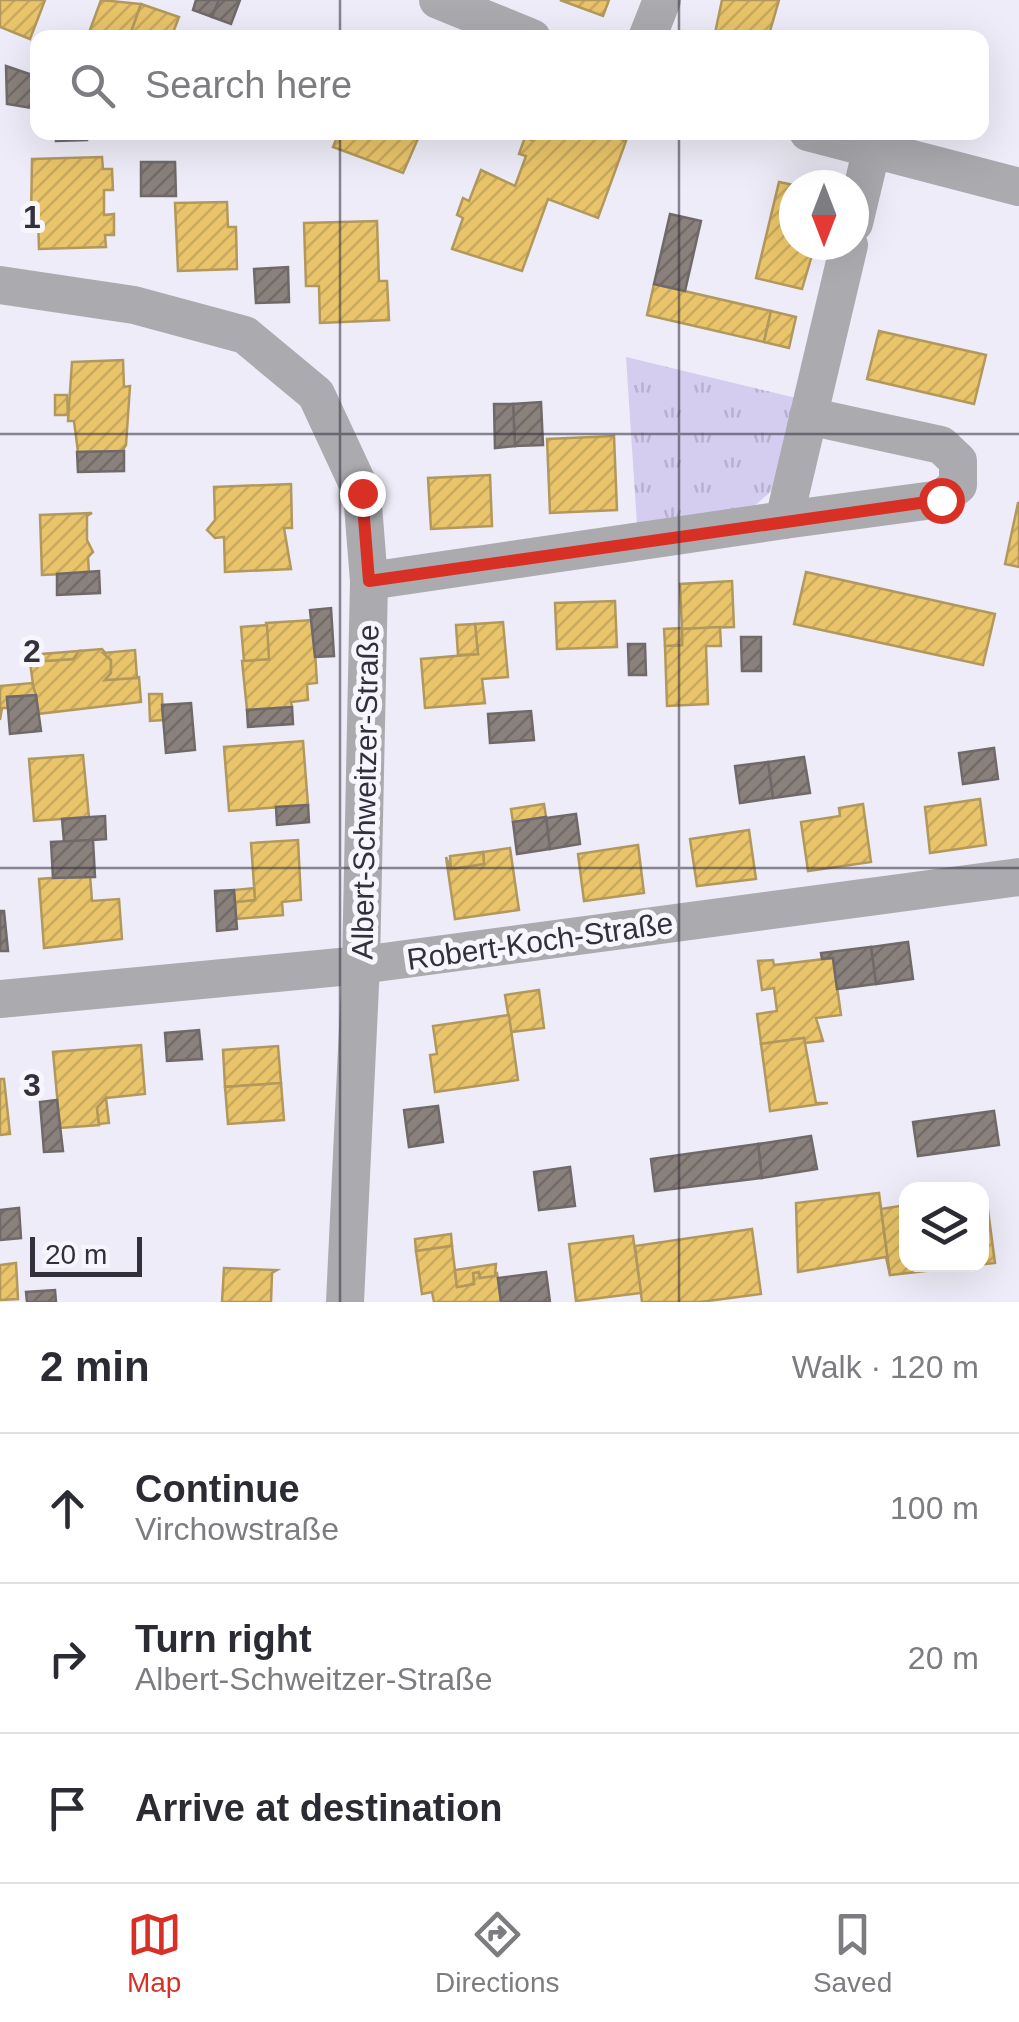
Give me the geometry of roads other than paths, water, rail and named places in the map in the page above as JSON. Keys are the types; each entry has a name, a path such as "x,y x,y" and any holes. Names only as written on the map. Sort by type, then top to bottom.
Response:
{"street":[{"path":"438,0 512,30"},
{"path":"651,30 662,0"},
{"path":"833,140 1019,187"},
{"path":"867,170 871,152"},
{"path":"784,520 845,260"},
{"name":"Albert-Schweitzer-Straße","path":"0,285 134,305 245,335 316,394 362,493 369,581 361,964 345,1302"},
{"path":"369,581 941,500 958,485 958,461 941,445 808,416"},
{"name":"Robert-Koch-Straße","path":"0,999 361,964 1019,878"}]}
